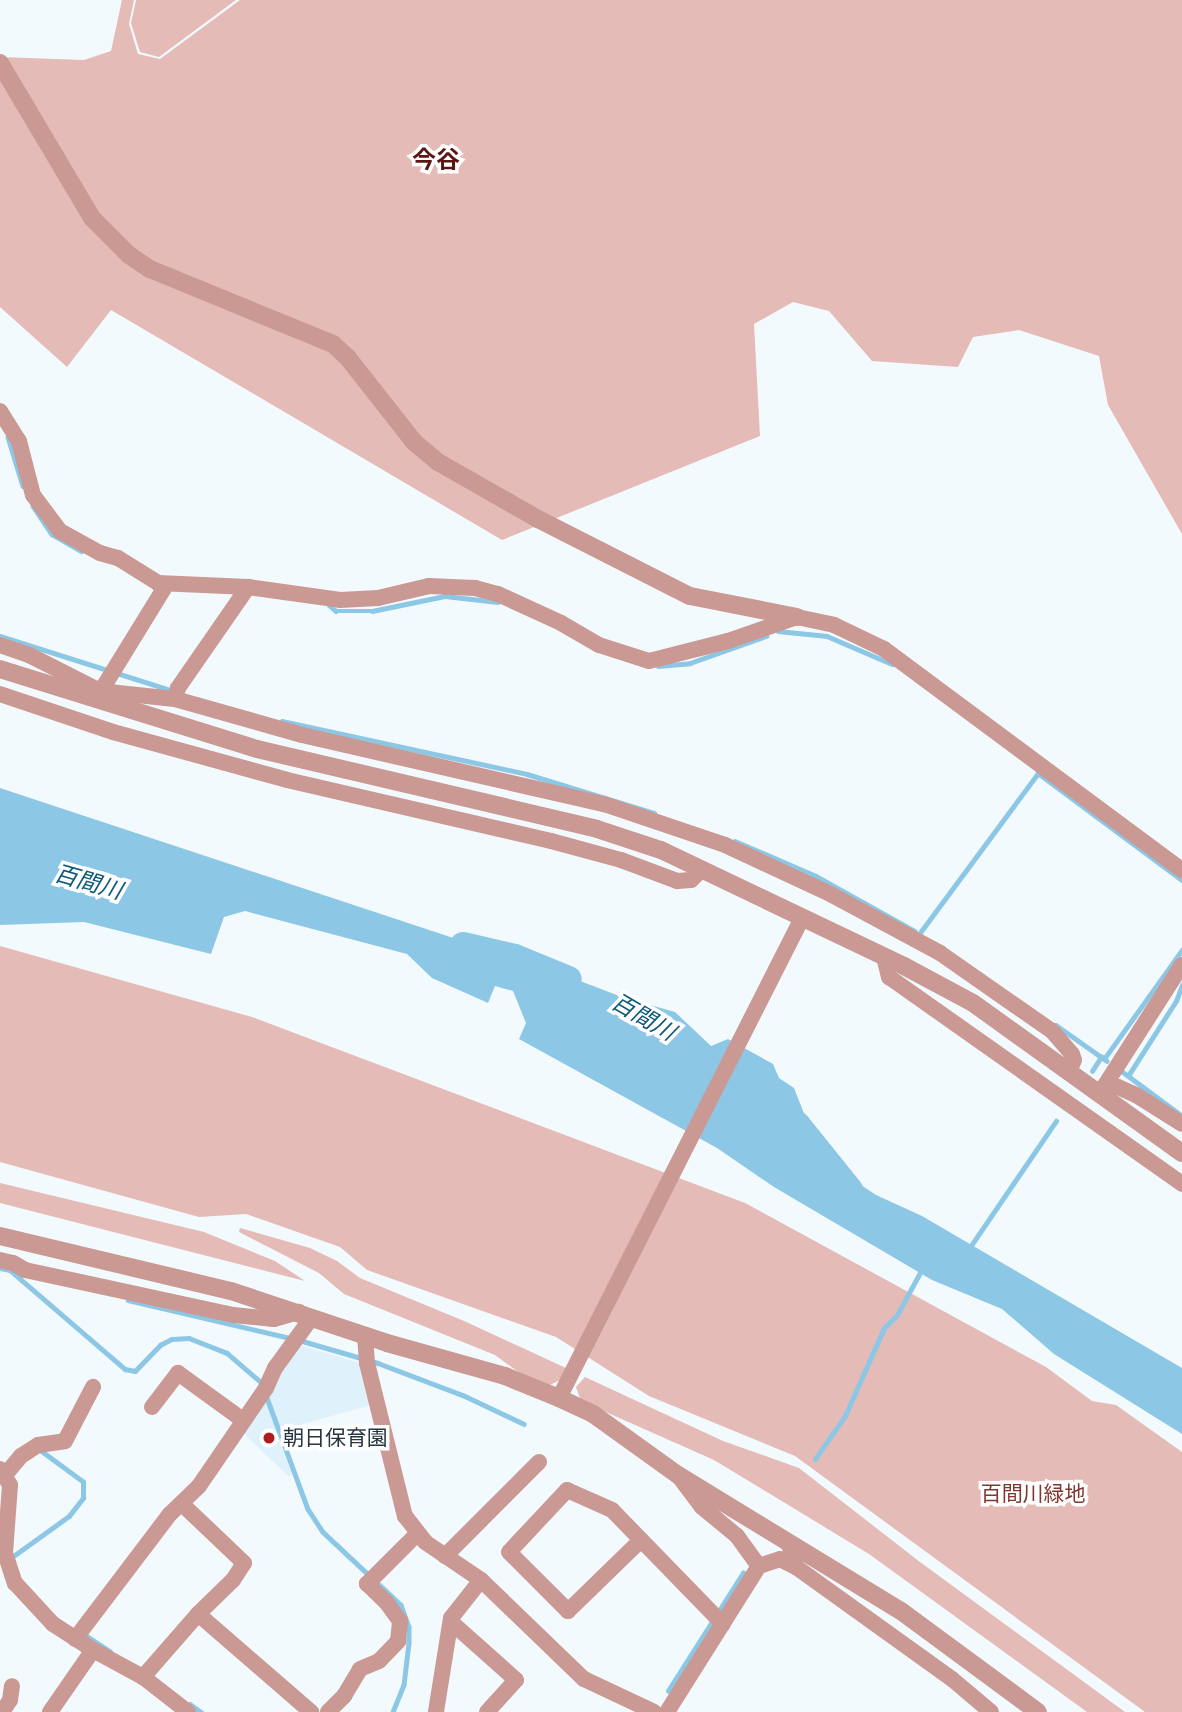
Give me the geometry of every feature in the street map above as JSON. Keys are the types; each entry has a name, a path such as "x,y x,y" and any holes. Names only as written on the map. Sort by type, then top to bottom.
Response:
{"street":[{"path":"0,62 92,218 130,255 150,269 333,344 348,358 414,442 438,462 538,519 690,596 834,625 884,649 1182,870"},
{"path":"0,411 19,441 33,495 60,531 166,585 248,587 340,600 378,598 429,586 475,588 498,594 561,623 599,645 649,661 727,641 797,617"},
{"path":"98,696 166,585"},
{"path":"177,694 248,587"},
{"path":"0,645 29,655 98,696 177,694 302,735 604,804 725,845 787,872 940,953 1052,1031 1072,1054 1074,1060 1069,1071"},
{"path":"0,669 98,696 257,749 597,829 661,850 701,870 797,928 884,957 973,1003 1069,1071 1102,1090 1182,1153"},
{"path":"0,694 113,732 287,780 551,841 621,860 677,881 691,880 701,870"},
{"path":"561,1393 797,928"},
{"path":"884,957 888,977 1182,1184"},
{"path":"1102,1090 1182,965"},
{"path":"1102,1090 1118,1087 1182,1124"},
{"path":"0,1236 231,1291 365,1335 561,1393 678,1475 901,1611 1038,1712"},
{"path":"0,1260 25,1270 233,1315 274,1319 306,1314"},
{"path":"79,1635 170,1514 199,1486 263,1392 295,1339 306,1314"},
{"path":"365,1335 366,1360 405,1516 418,1533 445,1556 481,1580 584,1679 654,1712"},
{"path":"152,1407 178,1373 243,1420"},
{"path":"93,1387 65,1441 38,1445 21,1456 6,1477 5,1553 10,1573 31,1602 79,1635 93,1650 146,1673 188,1712"},
{"path":"445,1556 539,1462"},
{"path":"678,1475 702,1507 737,1536 760,1566"},
{"path":"641,1539 568,1611 509,1552 567,1490 612,1510 641,1539 717,1619"},
{"path":"146,1673 198,1614 233,1580 244,1563 182,1504"},
{"path":"328,1712 344,1696 360,1669 379,1661 400,1635 400,1621 368,1584 418,1533"},
{"path":"789,1544 796,1567"},
{"path":"667,1712 717,1619 760,1566 780,1559 796,1567 952,1679 991,1712"},
{"path":"436,1712 451,1622 481,1580"},
{"path":"198,1614 311,1712"},
{"path":"451,1622 516,1681 487,1712"},
{"path":"50,1712 93,1650"},
{"path":"2,1712 10,1700 12,1686"}],"shaded area":[{"path":"299,1345 361,1363 371,1405 275,1432 292,1473 289,1477 242,1432 270,1397 268,1390"}],"green space":[{"path":"122,0 134,0 129,24 138,54 160,59 240,0 1182,0 1182,534 1108,405 1099,356 1019,330 973,337 958,367 872,361 829,311 793,302 754,324 760,436 502,540 111,310 67,367 0,307 0,57 84,60 111,51"},
{"path":"136,0 236,0 159,57 140,52 131,23"},
{"name":"百間川緑地","path":"0,946 252,1017 745,1203 1046,1367 1092,1401 1116,1405 1182,1452 1182,1712 1145,1712 795,1456 649,1396 556,1337 367,1270 340,1247 246,1214 199,1217 0,1162"},
{"path":"0,1183 204,1232 275,1261 305,1281 0,1203"},
{"path":"240,1228 310,1248 337,1261 360,1278 464,1321 566,1368 560,1380 548,1386 525,1377 495,1355 344,1294 319,1273 239,1232"},
{"path":"585,1377 723,1441 799,1468 920,1562 1125,1712 1087,1712 869,1554 714,1460 581,1401 576,1387"}],"water":[{"path":"0,788 559,973 622,997 675,1012 711,1046 728,1039 773,1064 779,1078 794,1088 822,1159 876,1195 922,1216 1182,1368 1182,1434 1054,1354 1002,1309 932,1280 774,1187 717,1148 519,1039 526,1023 513,991 495,986 488,1003 432,978 407,954 245,911 224,917 211,954 84,922 0,925"}],"waterway":[{"path":"8,437 23,486"},
{"path":"33,506 52,534 81,551"},
{"path":"329,605 336,611 372,611 445,596 498,602"},
{"path":"778,631 827,636 892,664"},
{"path":"0,636 173,691"},
{"path":"658,666 690,663 766,636"},
{"path":"282,721 527,774 654,813"},
{"path":"919,934 1038,773 1182,880"},
{"path":"735,841 816,876 915,931"},
{"name":"百間川","path":"463,945 515,957 569,979"},
{"path":"1104,1059 1182,950"},
{"path":"1128,1076 1176,1001 1182,985"},
{"path":"1056,1025 1107,1061"},
{"path":"1092,1071 1101,1057"},
{"path":"1123,1072 1181,1115"},
{"path":"968,1250 1056,1121"},
{"name":"百間川","path":"797,1124 850,1190"},
{"path":"0,1268 10,1270 125,1369 135,1371 160,1345 172,1339 189,1338 227,1353 262,1383"},
{"path":"815,1459 845,1416 884,1328 897,1315 922,1269"},
{"path":"128,1300 290,1338"},
{"path":"299,1340 378,1363 465,1396 524,1424"},
{"path":"266,1395 308,1509 323,1532 401,1605 409,1627 409,1643 404,1685 393,1712"},
{"path":"12,1557 69,1516 83,1498 83,1482 41,1451"},
{"path":"668,1691 743,1573"},
{"path":"85,1635 110,1651"},
{"path":"190,1704 201,1712"}],"place":[{"name":"朝日保育園","path":"269,1438"}],"district":[{"name":"今谷","path":"436,161"}]}
